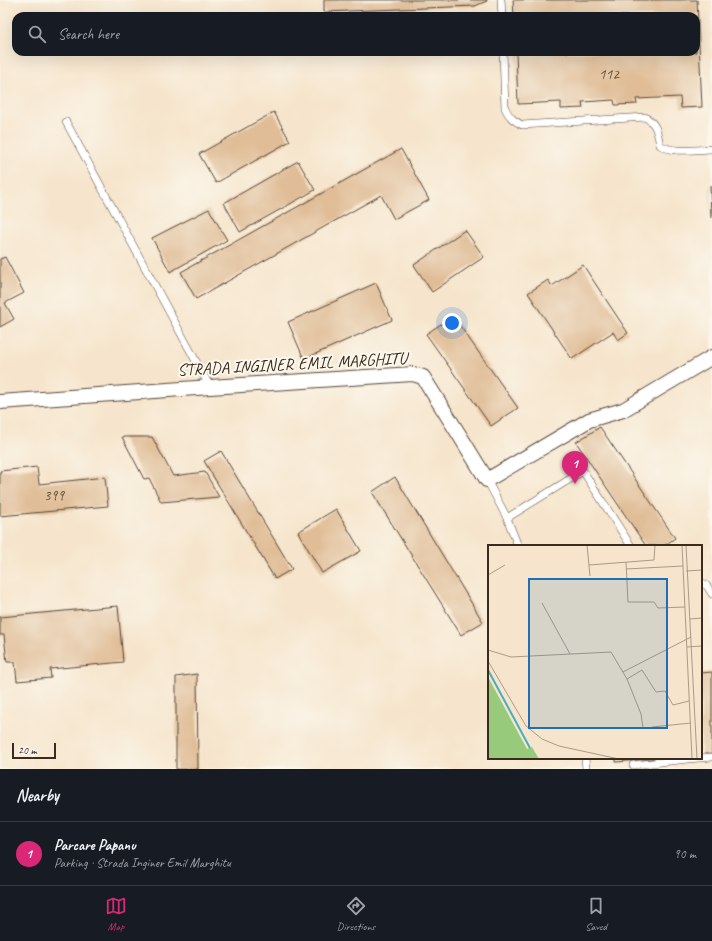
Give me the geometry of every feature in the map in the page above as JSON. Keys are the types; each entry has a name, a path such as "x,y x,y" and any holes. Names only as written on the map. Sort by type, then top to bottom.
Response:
{"street":[{"path":"487,480 589,420 623,410 712,357"},
{"name":"STRADA INGINER EMIL MARGHITU","path":"0,402 413,374 423,377 487,480"}],"lane":[{"path":"501,0 502,12"},
{"path":"503,56 505,108 512,120 522,125 645,117 655,126 660,145 666,148 678,150 712,149"},
{"path":"66,122 210,387"},
{"path":"507,518 583,471 630,545"},
{"path":"487,480 507,518 518,545"},
{"path":"702,583 707,586 712,594"},
{"path":"702,758 712,756"},
{"path":"585,759 586,769"},
{"path":"632,765 689,759"}],"building":[{"path":"324,0 487,1 475,6 324,12"},
{"path":"513,0 697,0 698,12 514,12"},
{"path":"516,56 700,56 702,107 681,108 680,97 636,99 637,104 615,105 614,100 582,102 583,108 561,109 561,102 518,104"},
{"path":"274,112 290,141 216,183 199,154"},
{"path":"401,149 429,200 394,219 381,195 196,299 181,272"},
{"path":"298,161 315,190 240,232 224,203"},
{"path":"710,186 712,186 712,218 711,218"},
{"path":"209,209 227,240 170,272 152,238"},
{"path":"465,230 484,257 432,292 414,265"},
{"path":"5,257 24,293 5,303 14,319 0,327 0,259"},
{"path":"583,265 628,333 618,340 613,332 572,359 528,293 548,280 552,286"},
{"path":"376,283 392,320 304,359 288,322"},
{"path":"453,316 518,408 491,426 426,334"},
{"path":"600,427 675,538 665,545 645,545 576,442"},
{"path":"122,437 152,437 173,476 205,472 219,497 161,502 149,478 144,479"},
{"path":"221,451 292,569 275,579 204,461"},
{"path":"37,467 39,484 105,477 108,506 0,516 0,471"},
{"path":"395,477 483,622 461,635 372,492"},
{"path":"336,509 361,551 322,573 298,532"},
{"path":"118,606 123,662 50,669 51,678 17,681 15,662 7,662 4,635 0,635 0,617"},
{"path":"712,672 712,754 702,755 702,673"},
{"path":"197,674 198,769 176,769 176,677"},
{"path":"616,759 653,759 616,762"}],"place":[{"name":"Parcare Papanu","path":"575,484"}]}
